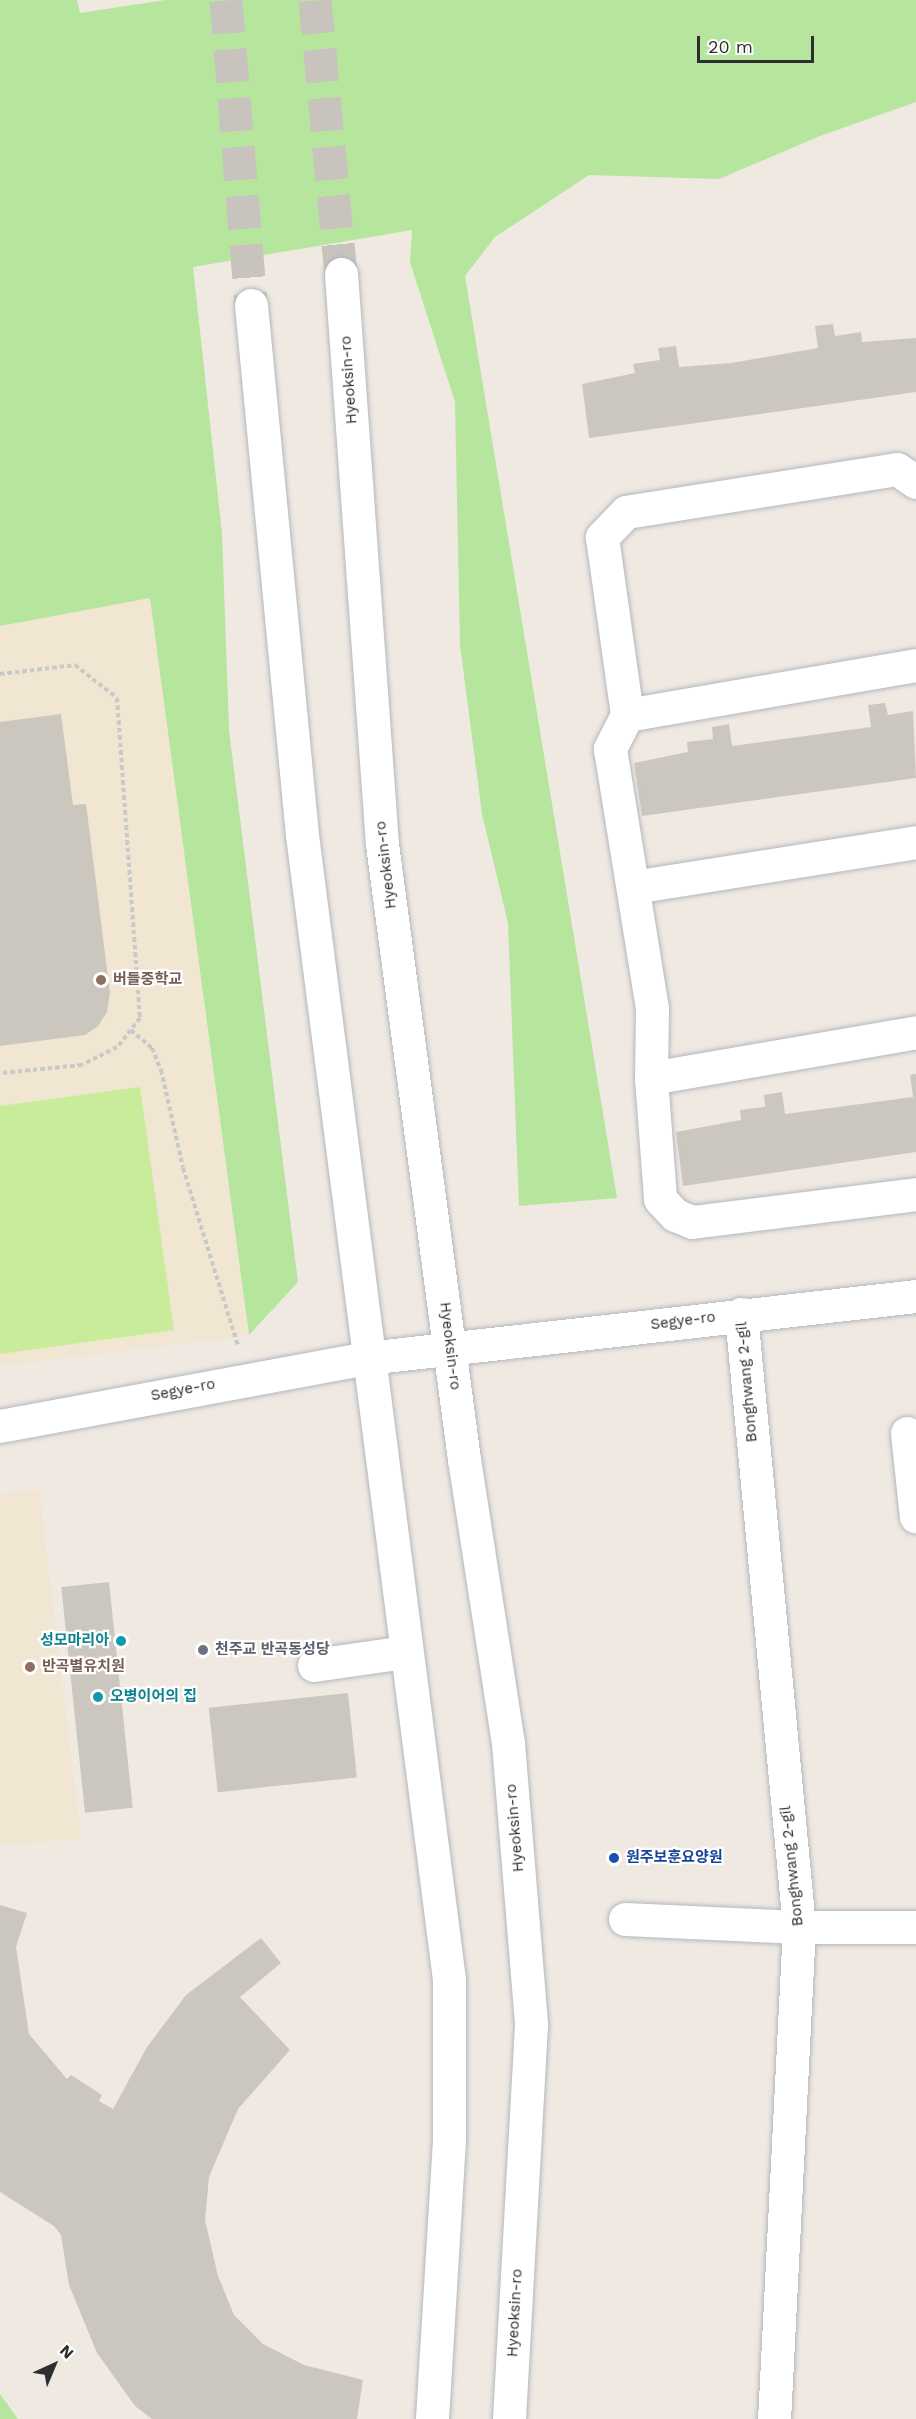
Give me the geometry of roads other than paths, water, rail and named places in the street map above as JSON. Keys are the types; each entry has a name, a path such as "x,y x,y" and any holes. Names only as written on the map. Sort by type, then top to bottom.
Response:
{"street":[{"name":"Hyeoksin-ro","path":"341,274 382,844 450,1347 508,1743 531,2025 509,2419"},
{"path":"250,305 302,835 367,1358 449,1979 449,2140 432,2419"},
{"path":"916,482 897,469 626,512 602,537 627,715 610,749 652,1008 651,1078 660,1199 675,1215 692,1222 916,1194"},
{"path":"627,715 916,664"},
{"path":"633,887 916,842"},
{"path":"651,1078 916,1032"},
{"name":"Segye-ro","path":"0,1426 248,1377 367,1358 916,1296"},
{"name":"Bonghwang 2-gil","path":"741,1314 799,1927 774,2419"},
{"path":"907,1433 915,1500"},
{"path":"314,1665 405,1652"},
{"path":"625,1919 799,1927 916,1927"}],"tunnel":[{"path":"226,0 251,305"},
{"path":"315,0 341,274"}],"place":[{"name":"버들중학교","path":"101,980"},
{"name":"성모마리아","path":"121,1641"},
{"name":"천주교 반곡동성당","path":"203,1650"},
{"name":"반곡별유치원","path":"30,1667"},
{"name":"오병이어의 집","path":"98,1697"},
{"name":"원주보훈요양원","path":"614,1858"}]}
